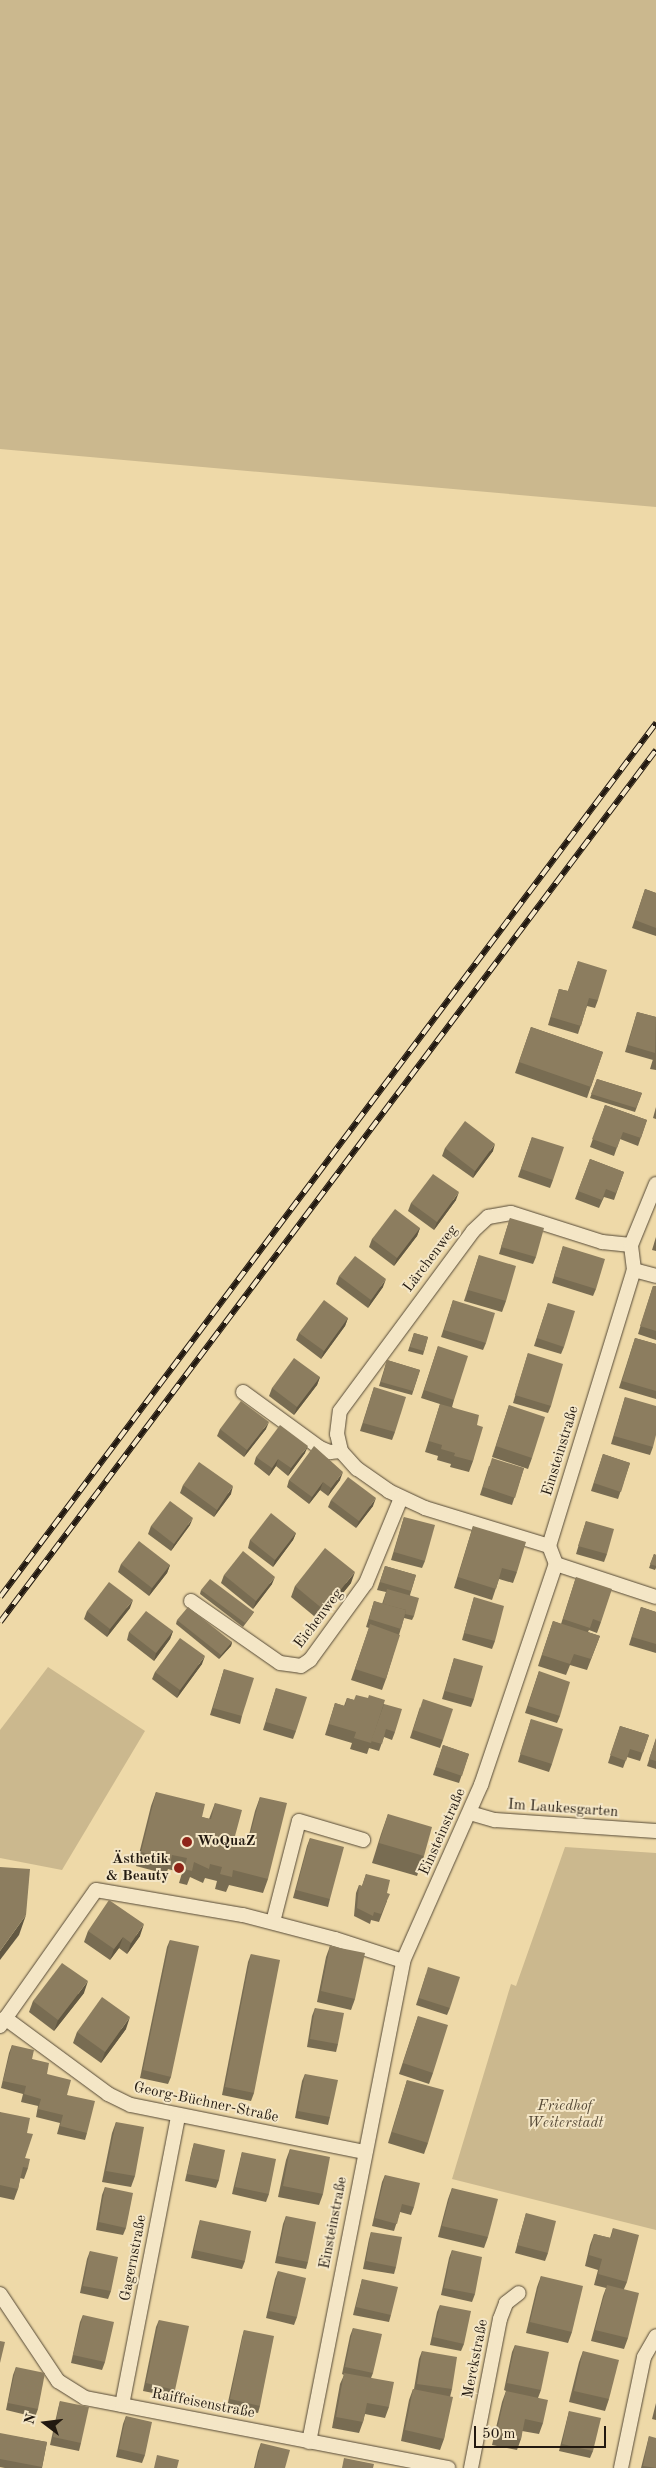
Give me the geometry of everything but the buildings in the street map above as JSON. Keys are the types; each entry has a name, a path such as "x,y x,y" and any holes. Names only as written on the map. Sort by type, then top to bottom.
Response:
{"street":[{"path":"631,1245 656,1184"},
{"name":"Lärchenweg","path":"341,1451 337,1426 346,1401 481,1222 495,1214 511,1213 602,1242 631,1245"},
{"name":"Einsteinstraße","path":"549,1546 634,1270 631,1245"},
{"path":"634,1270 656,1276"},
{"path":"243,1392 320,1448 330,1452 341,1451 357,1469 401,1498 549,1546 556,1564 656,1598"},
{"name":"Eichenweg","path":"191,1601 280,1663 301,1666 310,1660 366,1582 401,1498"},
{"name":"Einsteinstraße","path":"308,2442 403,1961 470,1813 556,1564"},
{"name":"Im Laukesgarten","path":"470,1813 495,1820 656,1831"},
{"path":"273,1922 299,1821 363,1840"},
{"path":"3,2022 96,1890 273,1922 403,1961"},
{"name":"Georg-Büchner-Straße","path":"3,2022 116,2098 178,2117 364,2152"},
{"name":"Gagernstraße","path":"122,2405 178,2117"},
{"name":"Merckstraße","path":"471,2468 500,2319 506,2303 518,2293"},
{"name":"Raiffeisenstraße","path":"0,2294 62,2385 85,2398 448,2468"},
{"path":"620,2468 644,2357 656,2336"}],"green space":[{"path":"0,0 656,0 656,507 0,449"},
{"path":"48,1667 145,1731 62,1870 0,1858 0,1730"},
{"name":"Friedhof Weiterstadt","path":"565,1847 656,1853 656,2230 452,2179 511,1984 516,1986"}],"railway":[{"path":"0,1597 656,723"},
{"path":"0,1622 656,750"}],"place":[{"name":"WoQuaZ","path":"187,1842"},
{"name":"Ästhetik & Beauty","path":"179,1868"}]}
